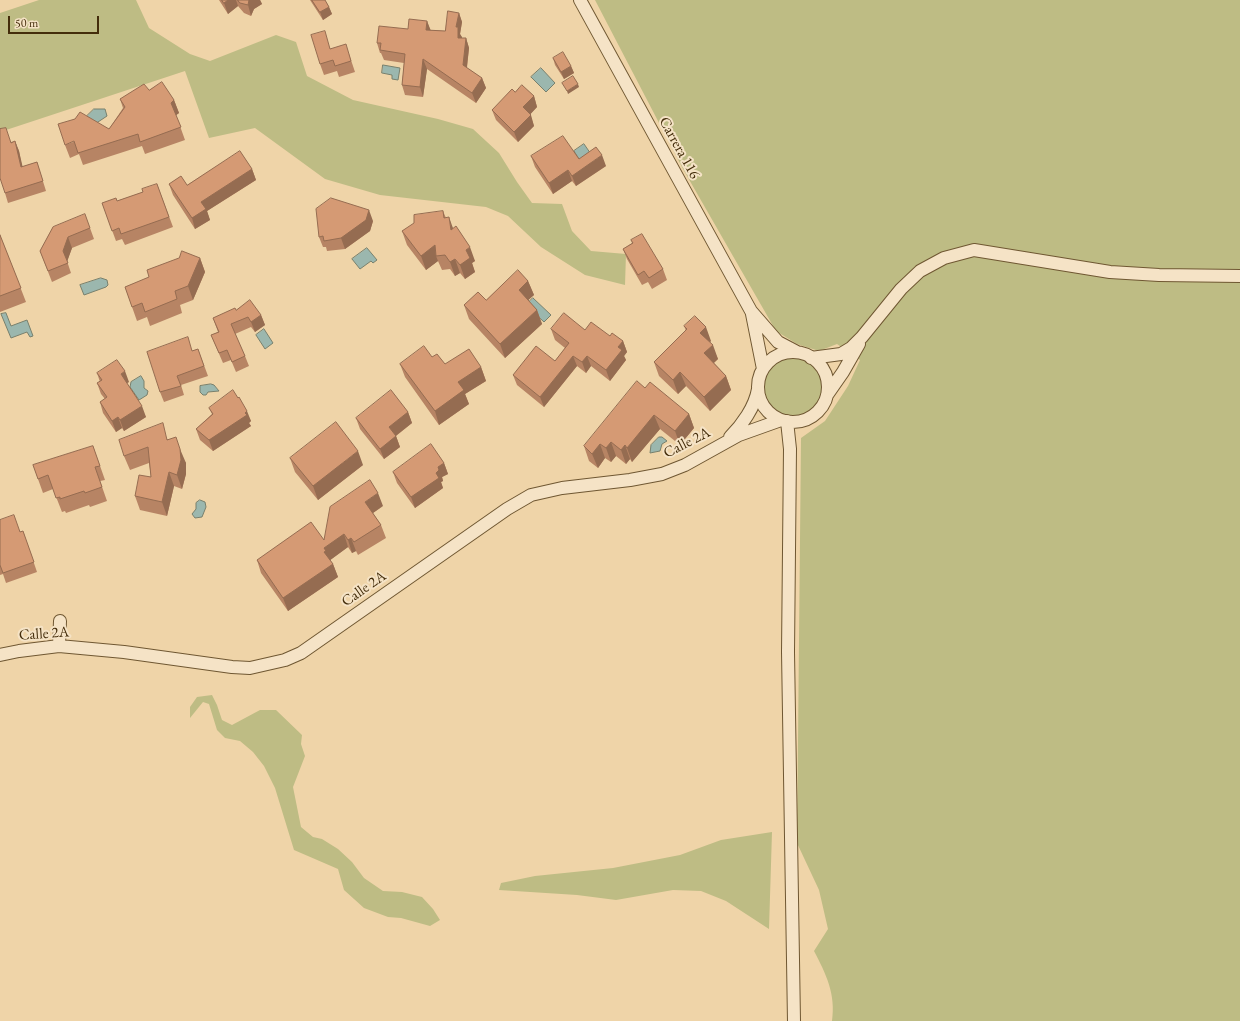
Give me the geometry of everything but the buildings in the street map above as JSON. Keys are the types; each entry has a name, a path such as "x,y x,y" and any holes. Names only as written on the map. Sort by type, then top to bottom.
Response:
{"street":[{"name":"Carrera 116","path":"580,0 751,311 778,342 797,352"},
{"path":"811,358 841,354 851,348 862,337 901,289 920,271 944,258 974,250 1110,272 1159,275 1240,276"},
{"name":"Carrera 116","path":"751,311 763,369"},
{"path":"827,395 828,387 825,374 818,363 797,352 778,356 763,369 759,379 758,389 765,408 784,420 800,421 810,418 818,412 827,395 843,372 862,337"},
{"name":"Calle 2A","path":"725,442 738,429 754,402 758,389"},
{"path":"784,420 790,449 788,652 794,1021"},
{"name":"Calle 2A","path":"0,655 59,646 124,652 232,667 250,668 285,660 301,653 507,508 531,495 562,488 630,480 662,474 685,465 725,442 750,430 784,420"},
{"path":"790,449 800,421"},
{"path":"59,646 60,621"}],"shaded area":[{"path":"39,0 136,0 149,28 190,54 210,61 276,35 296,42 307,76 353,100 438,119 473,129 499,153 532,203 562,204 572,231 591,251 626,254 625,285 585,275 541,247 508,216 486,207 380,195 325,179 255,128 209,138 185,71 0,132 0,13"},
{"path":"595,0 1240,0 1240,1021 832,1021 833,1002 829,984 814,951 828,929 819,890 797,843 801,438 825,421 848,386 860,360 837,344 819,351 797,344 776,331 683,169"},
{"path":"793,352 812,358 822,368 828,387 822,406 812,416 793,422 774,416 764,406 758,387 764,368 774,358"},
{"path":"212,695 222,720 232,725 260,710 276,710 302,735 301,744 305,756 293,787 301,827 313,837 322,839 338,849 352,862 364,878 383,891 402,892 422,897 433,909 440,920 430,926 401,918 388,917 364,908 344,890 338,869 294,850 275,788 264,766 253,752 240,741 225,738 217,730 209,704 203,702 190,718 190,707 197,697"},
{"path":"772,832 769,929 726,901 701,891 673,890 616,900 577,895 499,890 501,883 535,876 613,868 680,855 721,840"}],"water":[{"path":"383,65 400,68 398,80 392,79 392,75 382,73"},
{"path":"541,68 555,83 546,92 531,77"},
{"path":"94,109 105,109 107,116 95,124 87,116"},
{"path":"584,144 593,157 582,164 574,151"},
{"path":"367,248 377,260 373,263 371,261 360,269 352,259"},
{"path":"101,278 107,280 108,285 84,295 80,285"},
{"path":"533,298 551,315 544,322 526,305"},
{"path":"6,313 11,326 27,320 33,336 30,337 27,332 11,338 1,314"},
{"path":"264,329 273,343 265,349 256,335"},
{"path":"141,376 144,381 144,388 148,391 147,395 139,400 130,387 131,382"},
{"path":"211,384 214,385 219,391 208,392 206,395 203,395 200,392 200,386"},
{"path":"659,437 662,437 667,441 662,444 660,451 650,453 651,445"},
{"path":"200,500 205,502 206,507 202,517 195,518 192,514 196,509 196,503"}]}
